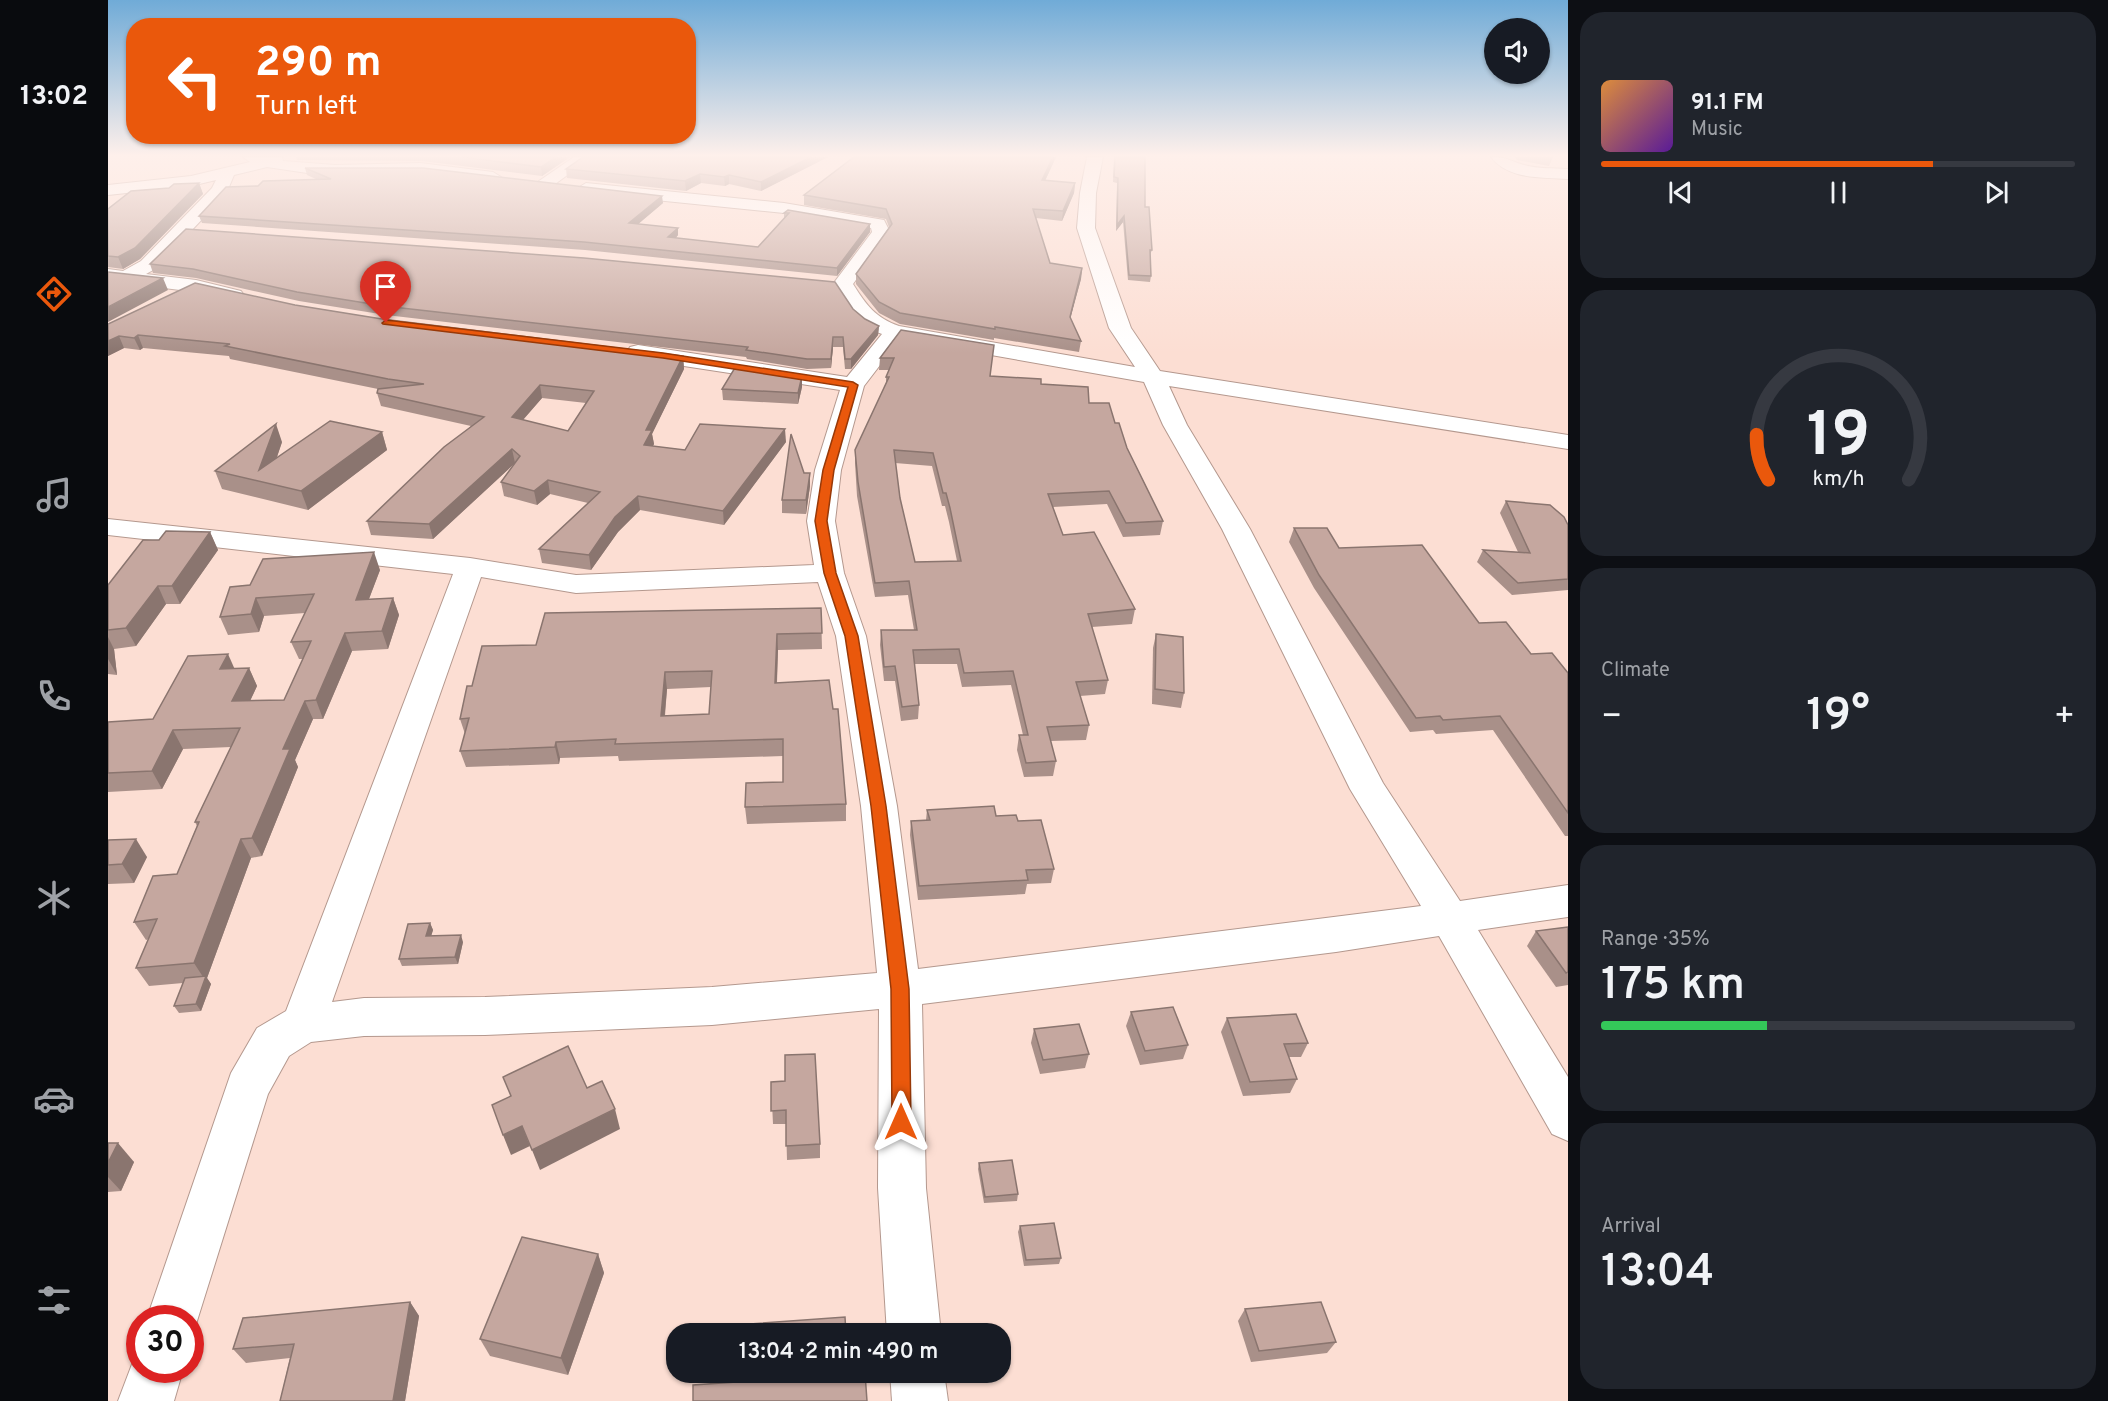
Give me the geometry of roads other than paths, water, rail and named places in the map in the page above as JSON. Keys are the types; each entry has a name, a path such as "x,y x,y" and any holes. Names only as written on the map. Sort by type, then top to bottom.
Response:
{"street":[{"path":"117,276 148,265 190,222"},
{"path":"843,284 881,232 879,224 869,222"},
{"path":"1086,222 1086,228 1120,328 1153,377 1175,425 1236,529 1368,789 1449,917 1568,1119"},
{"path":"184,229 207,232"},
{"path":"117,276 196,286 253,299"},
{"path":"821,282 843,284"},
{"path":"843,284 862,317 876,326 895,332 1153,377 1568,442"},
{"path":"168,301 196,286"},
{"path":"895,332 853,385 828,470 821,521 830,573 851,636 879,806 900,989 902,1188 913,1323"},
{"path":"618,350 853,385"},
{"path":"108,527 470,567 576,584 830,573"},
{"path":"303,1024 470,567"},
{"path":"177,1305 247,1088 273,1042 303,1024 364,1017 485,1016 712,1006 900,989 1336,935 1568,901"},
{"path":"146,1401 152,1383"},
{"path":"918,1383 920,1401"}]}
